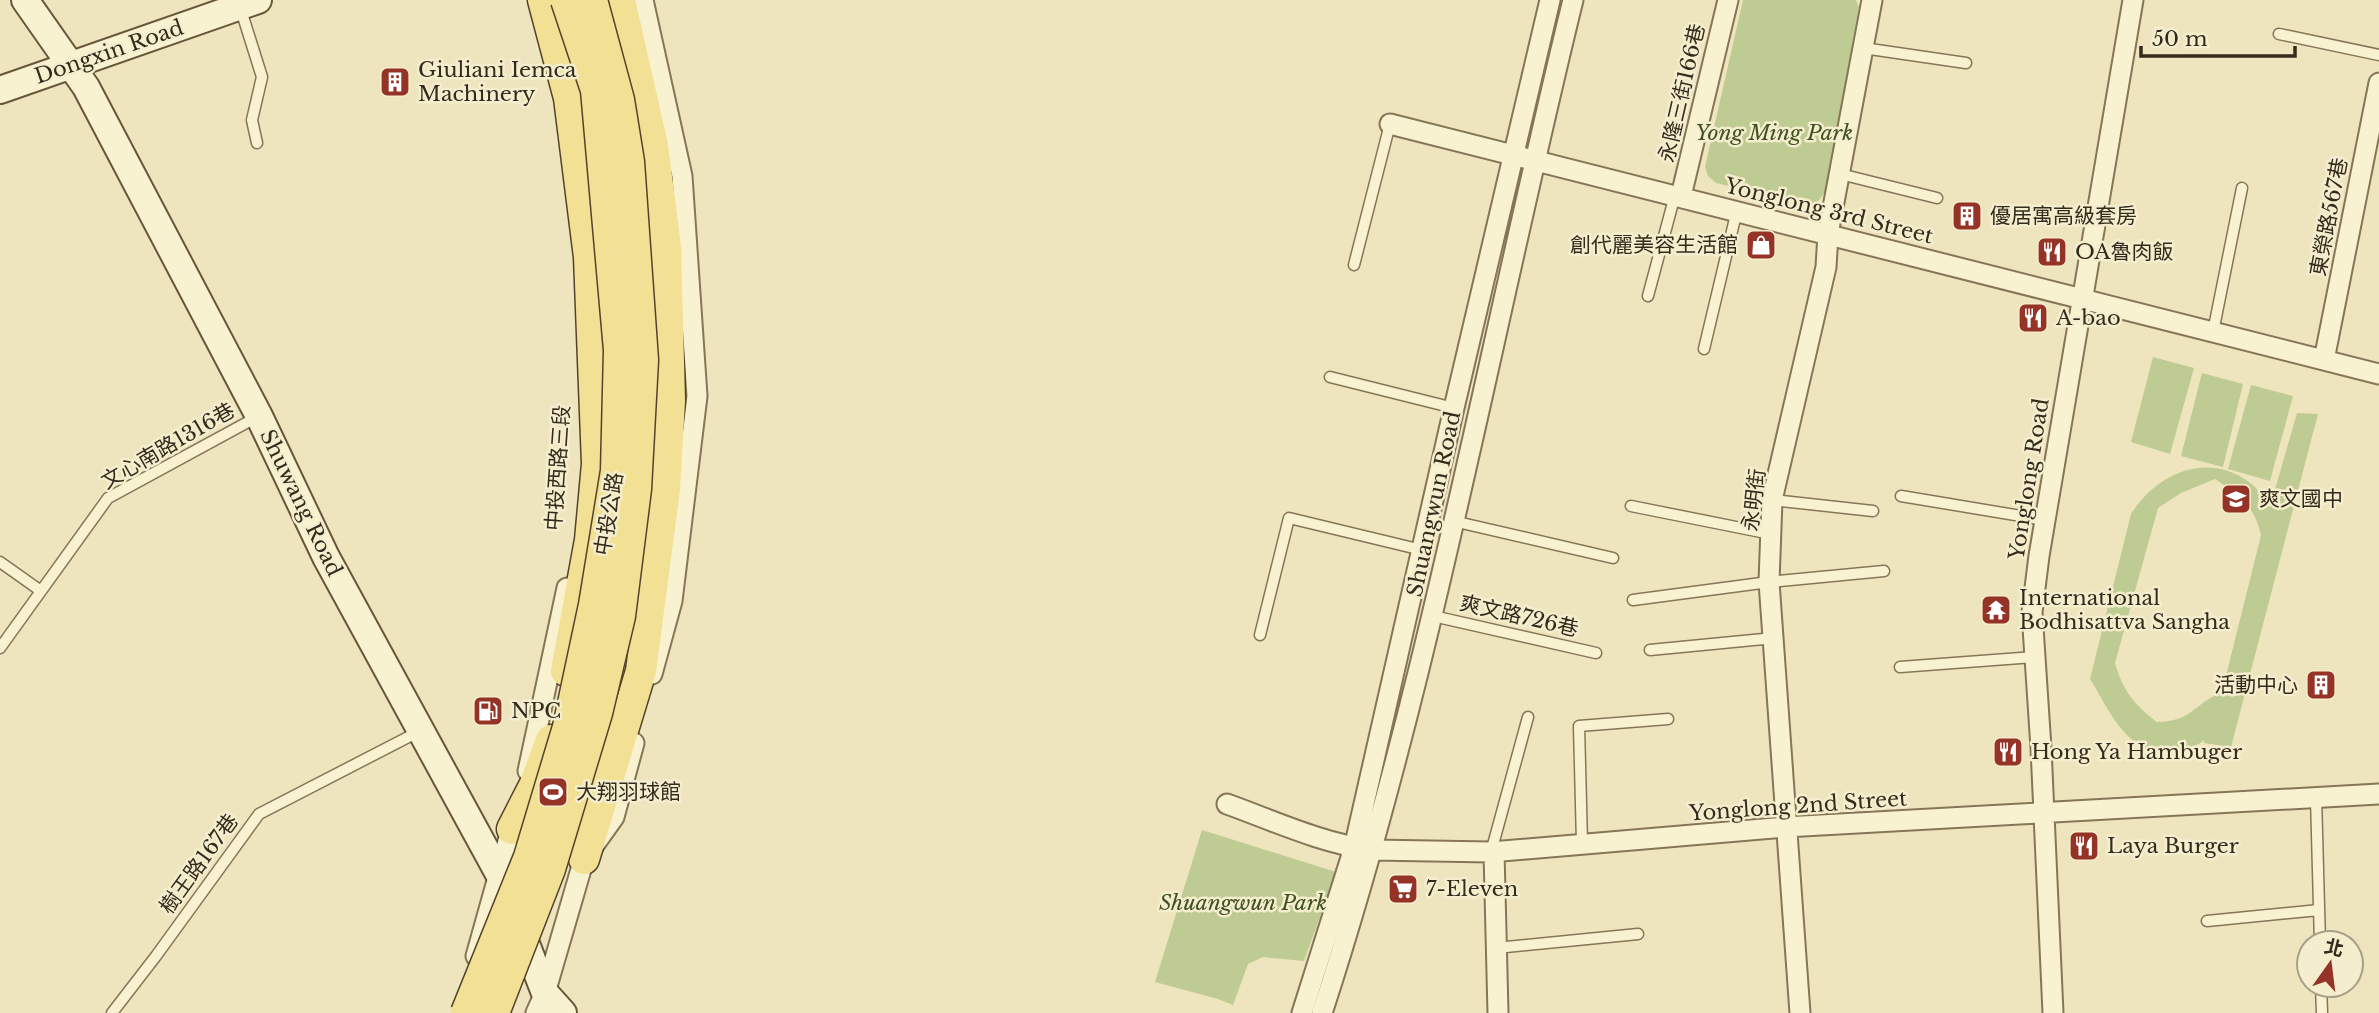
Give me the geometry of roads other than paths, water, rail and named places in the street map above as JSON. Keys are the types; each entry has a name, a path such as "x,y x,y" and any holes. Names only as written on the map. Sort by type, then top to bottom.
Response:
{"main road":[{"path":"512,829 535,784 556,725 590,540 597,464 589,257 569,98 542,0"},
{"name":"中投公路","path":"466,1013 529,857 568,727 594,605 616,471 620,350 596,90 566,0"},
{"name":"中投公路","path":"494,1013 550,869 597,713 620,616 636,489 643,360 630,175 619,100 592,0"},
{"path":"584,859 641,671 665,489 670,401 666,247 653,146 620,0"}],"street":[{"name":"Shuwang Road","path":"25,0 86,87 259,416 326,557 499,874 540,1003 563,1013"},
{"name":"中投西路三段","path":"456,1013 470,976 525,784 581,523 589,314 556,90 529,0"},
{"path":"540,1003 584,859 614,817 672,601 697,396 682,176 643,0"},
{"name":"Shuangwun Road","path":"1302,1013 1363,849 1422,550 1550,0"},
{"name":"Shuangwun Road","path":"1322,1013 1363,849 1433,616 1533,161 1573,0"},
{"name":"永隆三街166巷","path":"1678,195 1728,0"},
{"name":"永明街","path":"1800,1013 1769,582 1772,500 1826,267 1828,234 1872,0"},
{"name":"Yonglong Road","path":"2053,1013 2032,612 2045,520 2133,0"},
{"name":"Dongxin Road","path":"0,90 71,67 245,2"},
{"name":"東榮路567巷","path":"2324,360 2376,113 2379,83"},
{"name":"Yonglong 3rd Street","path":"1390,124 2379,374"},
{"name":"Yonglong 2nd Street","path":"1227,804 1325,840 1363,849 1492,852 1785,827 2379,794"},
{"path":"1492,852 1498,1013"}],"lane":[{"path":"245,2 262,78 252,120 257,143"},
{"path":"2279,34 2379,55"},
{"path":"1863,48 1966,63"},
{"path":"1354,265 1390,124"},
{"path":"1840,174 1937,198"},
{"path":"2214,332 2242,188"},
{"path":"1648,296 1678,195"},
{"path":"1704,349 1737,210"},
{"path":"1330,377 1454,408"},
{"name":"文心南路1316巷","path":"0,648 108,498 259,416"},
{"path":"1902,496 2045,520"},
{"path":"1772,500 1873,511"},
{"path":"1631,506 1771,534"},
{"path":"1260,635 1289,518 1422,550"},
{"path":"1452,520 1613,558"},
{"path":"0,562 41,591"},
{"path":"1633,600 1769,582 1884,571"},
{"name":"爽文路726巷","path":"1433,616 1596,653"},
{"path":"1650,650 1774,638"},
{"path":"1900,667 2035,657"},
{"path":"1492,852 1528,717"},
{"path":"1582,843 1579,726 1668,719"},
{"name":"樹王路167巷","path":"112,1013 259,814 419,731"},
{"path":"2316,797 2320,929"},
{"path":"2207,921 2319,911"},
{"path":"1496,947 1637,934"}],"place":[{"name":"Giuliani Iemca Machinery","path":"395,82"},
{"name":"優居寓高級套房","path":"1967,216"},
{"name":"創代麗美容生活館","path":"1761,245"},
{"name":"OA魯肉飯","path":"2052,252"},
{"name":"A-bao","path":"2033,318"},
{"name":"爽文國中","path":"2236,499"},
{"name":"International Bodhisattva Sangha","path":"1996,610"},
{"name":"活動中心","path":"2321,685"},
{"name":"NPC","path":"488,711"},
{"name":"Hong Ya Hambuger","path":"2008,752"},
{"name":"大翔羽球館","path":"553,792"},
{"name":"Laya Burger","path":"2084,846"},
{"name":"7-Eleven","path":"1403,889"}],"park label":[{"name":"Yong Ming Park","path":"1774,133"},
{"name":"Shuangwun Park","path":"1243,903"}]}
